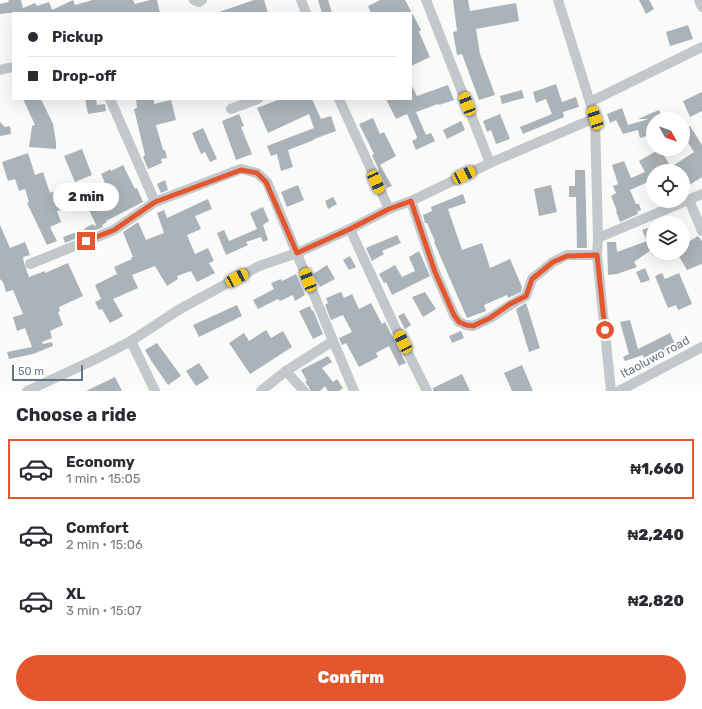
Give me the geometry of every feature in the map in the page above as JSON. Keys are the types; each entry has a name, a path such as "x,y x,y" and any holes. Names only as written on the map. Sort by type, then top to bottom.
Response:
{"street":[{"path":"194,0 199,2 202,0"},
{"path":"301,0 306,12"},
{"path":"426,0 490,163"},
{"path":"558,0 595,118 598,238 597,255 611,391"},
{"path":"699,0 702,7"},
{"path":"590,102 702,47"},
{"path":"0,70 12,67"},
{"path":"110,100 155,202"},
{"path":"231,109 255,100"},
{"path":"339,100 389,209"},
{"path":"27,391 131,341 180,309 259,266 297,253 490,163 595,118"},
{"path":"30,264 114,230 155,202 241,170 257,173 266,182 354,391"},
{"path":"690,199 702,194"},
{"path":"411,201 435,272 454,315 459,322 466,325 473,326 526,296 532,279 553,262 567,256 597,255"},
{"path":"690,204 702,231"},
{"path":"598,238 669,208"},
{"path":"350,229 396,329 427,391"},
{"path":"131,341 155,391"},
{"path":"261,391 286,371 333,341"},
{"name":"Itaoluwo road","path":"619,391 702,347"},
{"path":"286,371 304,391"}],"building":[{"path":"9,0 21,0 23,8 35,3 37,6 49,2 52,10 73,0 75,5 93,0 133,0 135,4 150,0 157,0 160,12 12,12 0,14 0,4 8,2"},
{"path":"254,0 264,0 268,12 219,12"},
{"path":"318,0 328,0 332,12 322,12"},
{"path":"380,0 405,0 411,12 371,12 368,6"},
{"path":"453,0 468,0 470,11 516,3 519,21 476,29 480,54 495,95 479,100 462,54 457,55 453,32 457,31"},
{"path":"639,0 649,0 654,9 646,14"},
{"path":"412,13 421,30 419,32 430,57 412,66"},
{"path":"688,25 693,39 670,46 666,32"},
{"path":"556,84 562,102 576,97 579,107 563,112 564,117 523,134 520,127 552,114 546,99 536,103 533,92"},
{"path":"448,85 454,100 416,112 426,135 431,133 435,141 416,150 412,141 417,137 407,114 396,119 386,100 412,100 412,86 417,96"},
{"path":"522,90 524,98 502,104 500,96"},
{"path":"702,92 702,111 690,117 690,112 688,112 683,101"},
{"path":"23,100 41,100 53,124 56,149 29,147 32,126 35,125"},
{"path":"85,100 96,100 97,105 105,104 106,111 88,114"},
{"path":"136,100 154,100 154,104 171,100 176,120 156,125 163,150 165,150 167,158 161,159 162,163 148,169 143,157 145,155 134,109 137,108"},
{"path":"277,100 312,100 321,119 331,116 336,131 288,150 293,167 281,171 277,154 271,156 267,146 314,128 309,114 268,133 257,108"},
{"path":"622,108 628,125 646,120 646,136 640,138 638,130 623,134 616,120 610,123 607,114"},
{"path":"239,114 244,126 241,127 252,154 236,160 222,121"},
{"path":"500,114 510,139 496,144 491,130 487,132 483,121"},
{"path":"646,116 646,119 638,119"},
{"path":"373,118 380,134 384,132 396,156 380,165 392,186 387,188 372,155 374,154 359,124"},
{"path":"461,121 465,130 447,139 443,130"},
{"path":"0,122 5,127 10,126 11,134 0,136"},
{"path":"690,126 702,145 702,177 690,185 690,164 676,164 694,152 690,146"},
{"path":"203,128 217,159 210,162 205,152 201,154 192,133"},
{"path":"82,149 92,175 75,182 64,156"},
{"path":"28,153 35,175 43,172 50,193 74,184 81,202 57,211 61,222 50,227 57,241 47,245 27,203 29,202 25,189 19,191 15,179 8,181 2,162"},
{"path":"648,156 664,156 669,164 646,164 646,183 630,190 636,204 639,204 641,210 637,212 638,214 620,222 611,196 616,193 613,186 618,184 612,165 624,161 631,178 645,172 639,161"},
{"path":"123,165 135,189 137,188 143,202 106,221 107,222 102,225 103,227 65,243 63,237 85,229 93,224 94,226 96,225 89,210 101,205 99,202 111,196 101,174"},
{"path":"575,170 585,170 587,248 577,248 576,197 569,197 569,186 575,186"},
{"path":"165,180 168,190 161,193 157,184"},
{"path":"298,185 304,200 287,207 281,192"},
{"path":"551,185 557,212 539,216 534,189"},
{"path":"463,194 466,203 448,209 462,250 482,243 490,268 510,259 522,287 521,292 508,298 507,295 484,305 486,311 467,318 434,242 435,241 427,223 425,223 423,215 432,211 431,207"},
{"path":"333,197 337,204 328,209 325,201"},
{"path":"208,199 212,209 195,216 201,229 187,235 195,254 208,248 214,261 209,263 215,273 197,282 191,271 177,276 178,279 167,286 155,266 132,275 138,288 113,299 123,316 110,323 102,309 99,310 95,302 101,299 95,285 117,274 114,267 132,259 131,257 133,257 123,232 138,222 146,240 164,233 157,213 164,210 167,218"},
{"path":"263,207 269,221 263,225 268,240 263,242 261,237 246,242 248,245 226,255 217,233 224,230 229,241 257,229 250,213"},
{"path":"0,225 10,248 25,242 30,255 23,257 29,277 45,271 45,273 68,263 83,296 59,307 60,311 58,312 63,325 50,331 52,338 42,342 43,344 52,342 53,346 33,354 9,359 7,352 32,347 25,328 17,331 13,317 23,314 13,290 6,292 3,282 0,279"},
{"path":"646,229 646,239 642,230"},
{"path":"397,235 401,243 382,251 384,254 372,261 366,248"},
{"path":"698,236 702,241 702,264 687,270 681,260 690,260 690,241"},
{"path":"646,241 646,254 634,262 637,267 617,274 608,275 607,242 616,242 617,252"},
{"path":"419,251 430,276 392,295 386,282 384,283 379,274 395,265 402,277 415,271 409,257"},
{"path":"350,256 356,267 349,270 343,260"},
{"path":"327,265 335,279 320,287 313,274"},
{"path":"645,268 650,280 641,283 636,272"},
{"path":"662,273 665,279 679,273 692,304 678,310 676,305 668,308 655,276"},
{"path":"296,274 305,295 295,301 293,295 280,301 278,299 258,309 253,300 274,289 271,283 281,279 282,281"},
{"path":"341,292 344,298 352,294 359,309 371,303 382,324 385,322 406,363 399,366 389,346 376,353 378,357 359,367 346,343 342,345 339,338 352,332 343,315 331,320 325,305 328,303 326,298"},
{"path":"425,292 436,309 423,317 412,297"},
{"path":"526,303 540,348 529,352 516,309"},
{"path":"237,305 242,316 199,337 193,325"},
{"path":"310,306 323,334 313,339 299,311"},
{"path":"404,313 411,325 405,329 398,316"},
{"path":"630,320 638,349 670,333 676,346 661,354 660,351 644,358 643,355 625,361 623,357 629,354 620,322"},
{"path":"266,330 271,338 283,331 292,347 250,374 229,343 244,333 249,341"},
{"path":"461,331 464,338 452,343 449,336"},
{"path":"157,343 181,376 168,385 145,350"},
{"path":"328,356 332,362 322,368 333,382 337,379 343,388 339,391 328,391 325,386 320,391 310,391 301,370"},
{"path":"199,363 209,378 196,386 186,371"},
{"path":"522,365 533,391 512,391 504,373"},
{"path":"462,374 470,391 433,391 433,388"},
{"path":"115,377 122,391 86,391"}],"route":[{"path":"86,241 114,230 155,202 241,170 248,170 257,173 266,182 297,253 350,229 389,209 411,201 435,272 454,315 459,322 466,325 473,326 490,318 510,304 526,296 532,279 553,262 567,256 597,255 605,330"}]}
